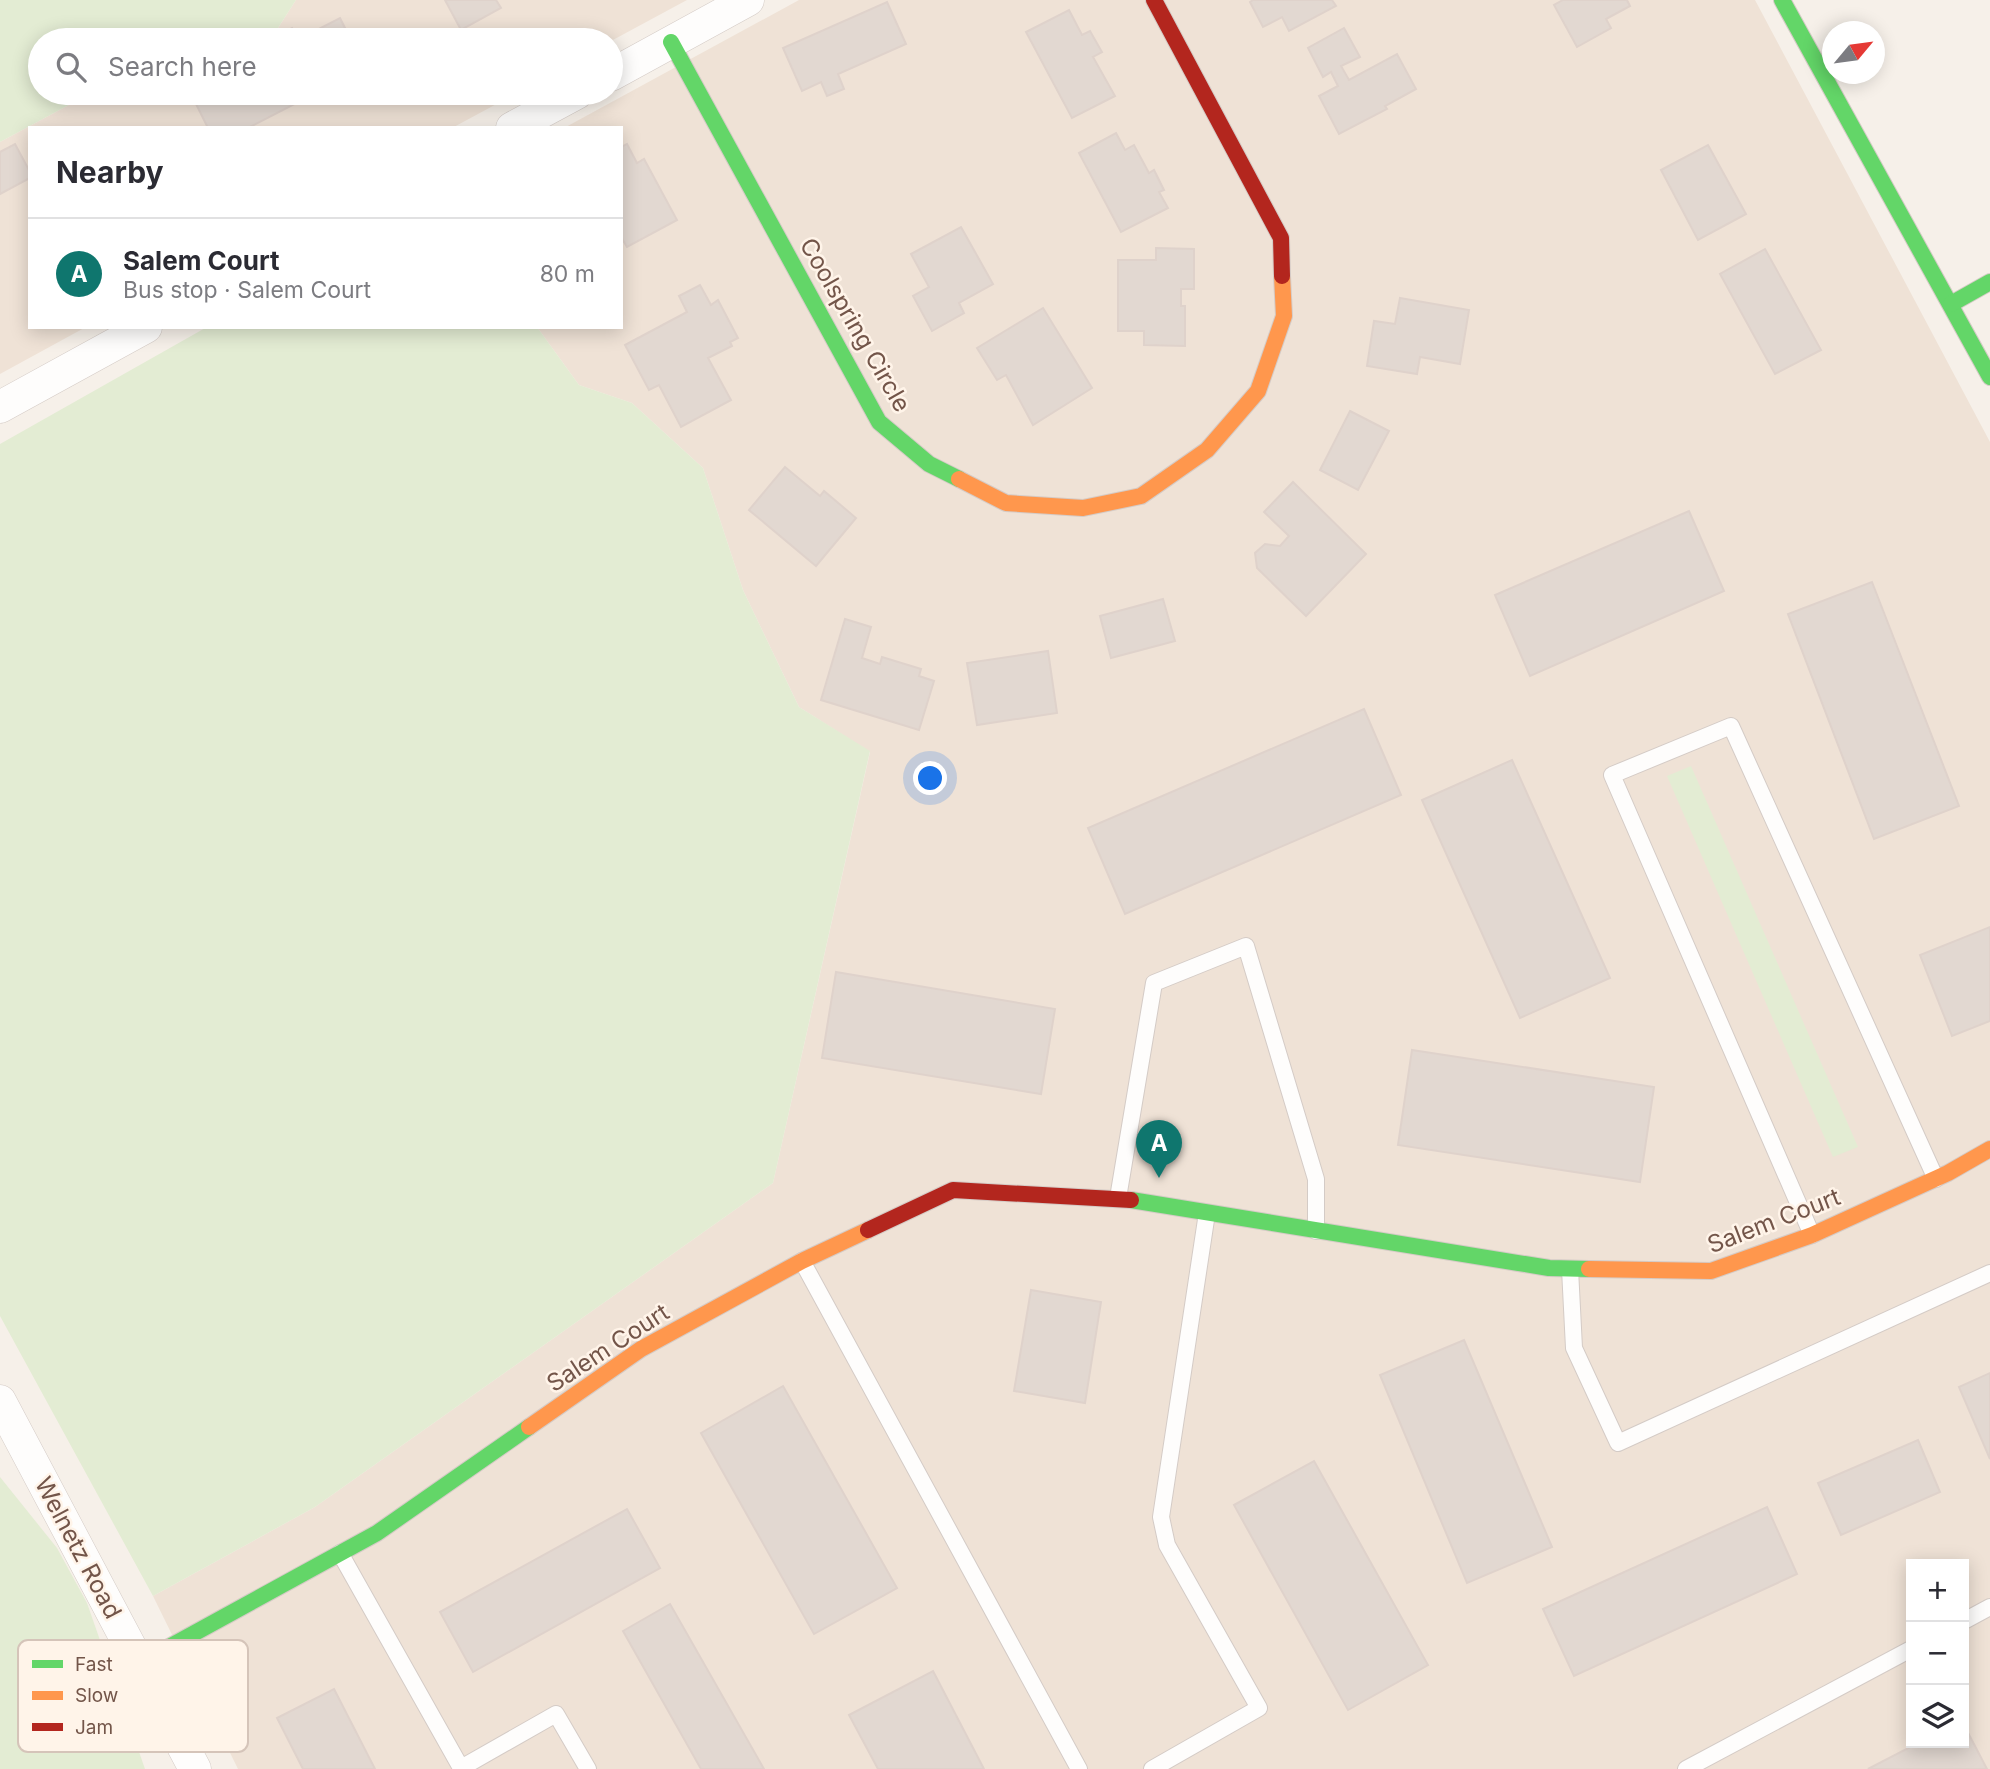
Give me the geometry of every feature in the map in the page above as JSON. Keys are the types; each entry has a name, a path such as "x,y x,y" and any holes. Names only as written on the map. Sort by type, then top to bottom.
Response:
{"street":[{"path":"623,68 748,0"},
{"name":"Coolspring Circle","path":"671,42 879,422 929,464 1006,503 1083,508 1141,496 1207,450 1258,391 1284,316 1281,238 1154,0"},
{"path":"1782,0 1990,377"},
{"path":"516,126 555,105"},
{"path":"1951,304 1990,282"},
{"path":"0,407 142,329"},
{"name":"Salem Court","path":"182,1640 377,1533 641,1349 802,1261 953,1190 1118,1199 1549,1268 1712,1271 1812,1235 1936,1179 1990,1149"},
{"name":"Welnetz Road","path":"0,1401 128,1640"},
{"name":"Welnetz Road","path":"186,1752 195,1769"}],"lane":[{"path":"1812,1235 1612,775 1731,726 1936,1179"},
{"path":"1118,1199 1154,983 1246,946 1317,1179 1316,1231"},
{"path":"1152,1769 1259,1708 1167,1545 1161,1517 1207,1213"},
{"path":"802,1261 1079,1769"},
{"path":"1570,1269 1574,1348 1618,1443 1990,1273"},
{"path":"340,1553 461,1768 556,1714 588,1769"},
{"path":"1969,1618 1990,1607"},
{"path":"1686,1769 1906,1652"}],"shaded area":[{"path":"296,0 687,0 623,35 623,28 278,28"},
{"path":"799,0 1755,0 1990,442 1990,1769 238,1769 230,1752 248,1752 248,1640 175,1640 153,1596 315,1507 773,1183 870,752 799,707 743,590 703,468 632,403 579,385 538,329 623,329 623,126 568,126 606,105 623,105 623,96"},
{"path":"69,105 495,105 456,126 30,126"},
{"path":"28,127 28,329 82,329 0,374 0,142"}],"green space":[{"path":"0,0 296,0 278,28 28,28 28,105 69,105 0,142"},
{"path":"203,329 538,329 579,385 632,403 703,468 743,590 799,707 870,751 773,1183 315,1507 153,1596 0,1316 0,444"},
{"path":"1691,766 1858,1147 1833,1157 1667,776"},
{"path":"0,1477 57,1548 87,1603 100,1640 18,1640 18,1752 139,1752 145,1769 0,1769"}],"building":[{"path":"445,0 496,0 501,8 465,28 460,28"},
{"path":"1332,0 1336,6 1289,31 1282,17 1263,27 1250,2"},
{"path":"1563,0 1627,0 1630,6 1606,19 1611,28 1577,47 1554,5"},
{"path":"887,2 906,44 838,74 844,89 827,96 821,82 802,91 783,48"},
{"path":"1069,10 1082,35 1090,31 1102,52 1093,57 1115,96 1072,118 1026,32"},
{"path":"340,18 345,28 321,28"},
{"path":"1344,28 1360,57 1341,66 1349,80 1397,54 1416,89 1385,106 1387,109 1339,134 1319,96 1338,86 1331,72 1323,77 1308,48"},
{"path":"196,105 293,105 252,126 207,126"},
{"path":"1116,133 1125,150 1134,145 1149,173 1154,170 1164,190 1159,192 1168,208 1121,232 1079,153"},
{"path":"15,144 28,168 28,179 0,194 0,152"},
{"path":"627,144 637,163 644,159 677,220 627,247 623,240 623,146"},
{"path":"1708,145 1746,214 1698,240 1661,170"},
{"path":"961,227 993,284 959,303 964,313 932,331 913,296 929,287 911,254"},
{"path":"1156,248 1194,249 1194,289 1181,289 1181,306 1185,306 1185,346 1144,345 1144,331 1118,331 1118,260 1156,260"},
{"path":"1765,249 1821,350 1775,374 1720,274"},
{"path":"700,285 711,305 718,300 738,338 730,342 732,346 708,358 731,400 681,427 659,385 649,390 625,345 687,312 679,296"},
{"path":"1400,298 1469,310 1460,364 1420,357 1417,374 1367,366 1374,321 1395,324"},
{"path":"1043,308 1092,388 1033,425 1006,375 997,380 977,348"},
{"path":"1350,411 1389,431 1358,490 1320,470"},
{"path":"785,467 820,496 824,491 856,518 816,566 749,510"},
{"path":"1293,482 1366,554 1306,616 1257,568 1255,553 1265,544 1280,546 1289,536 1264,512"},
{"path":"1689,511 1724,591 1530,676 1495,595"},
{"path":"1872,582 1959,806 1874,839 1788,614"},
{"path":"1163,599 1175,641 1111,658 1100,616"},
{"path":"845,619 871,627 862,658 880,664 882,657 921,669 919,676 934,681 919,730 821,700"},
{"path":"1048,651 1057,713 977,725 967,663"},
{"path":"1364,709 1401,795 1125,914 1088,828"},
{"path":"1512,760 1610,978 1520,1018 1422,800"},
{"path":"1990,927 1990,1021 1952,1036 1920,955"},
{"path":"836,972 1055,1009 1041,1094 822,1058"},
{"path":"1412,1050 1654,1087 1640,1182 1398,1145"},
{"path":"1031,1290 1101,1302 1085,1403 1014,1391"},
{"path":"1464,1340 1552,1547 1467,1583 1380,1375"},
{"path":"1990,1373 1990,1459 1959,1387"},
{"path":"783,1386 897,1588 814,1634 701,1433"},
{"path":"1918,1440 1940,1492 1841,1535 1818,1483"},
{"path":"1314,1461 1428,1665 1348,1710 1234,1505"},
{"path":"1767,1507 1797,1574 1574,1676 1543,1609"},
{"path":"627,1509 660,1568 473,1672 440,1612"},
{"path":"670,1604 764,1769 701,1769 623,1631"},
{"path":"933,1671 984,1769 878,1769 849,1715"},
{"path":"334,1689 375,1769 303,1769 277,1718"},
{"path":"1969,1735 1987,1769 1868,1769 1908,1748 1969,1748"}],"traffic: fast":[{"path":"1782,0 1990,377"},
{"path":"671,42 879,422 929,464 959,479"},
{"path":"1951,304 1990,282"},
{"path":"1131,1200 1549,1268 1589,1269"},
{"path":"182,1640 377,1533 529,1427"}],"traffic: slow":[{"path":"959,479 1006,503 1083,508 1141,496 1207,450 1258,391 1284,316 1282,276"},
{"path":"1589,1269 1711,1271 1812,1235 1948,1173 1990,1149"},
{"path":"529,1427 641,1349 802,1261 868,1230"}],"traffic: jam":[{"path":"1154,0 1281,238 1282,276"},
{"path":"868,1230 953,1190 1131,1200"}],"place":[{"name":"Salem Court","path":"1159,1178"}]}
